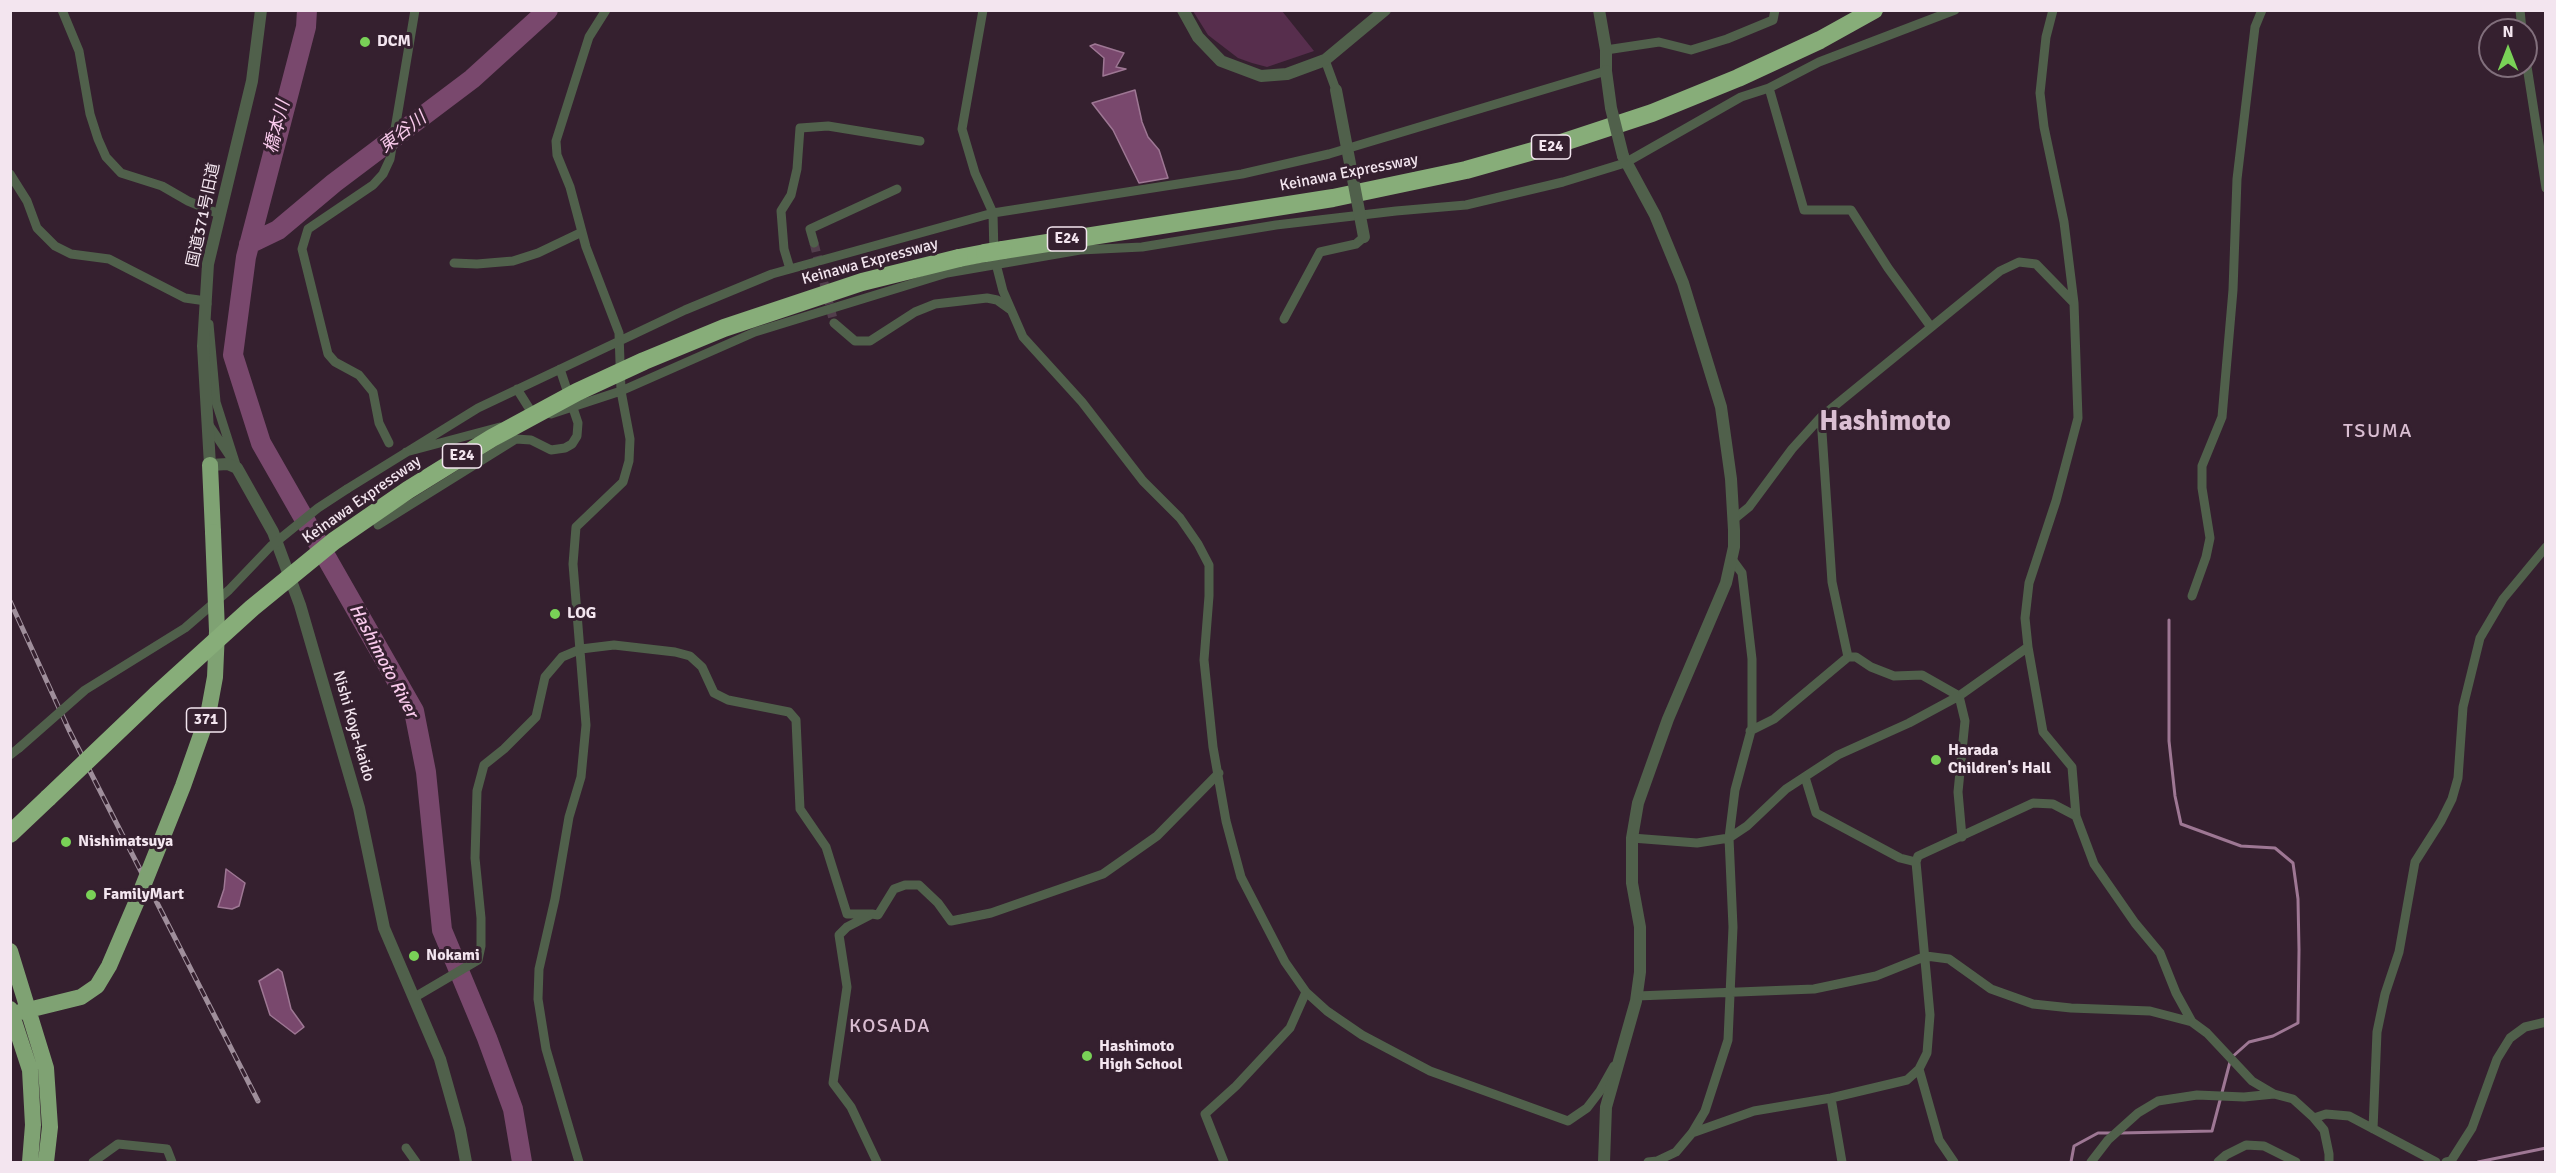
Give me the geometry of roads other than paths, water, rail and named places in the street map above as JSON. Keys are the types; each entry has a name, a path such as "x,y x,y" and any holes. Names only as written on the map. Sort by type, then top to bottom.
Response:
{"highway":[{"name":"Keinawa Expressway","path":"10,834 156,695 252,608 334,541 408,490 492,438 577,392 644,361 724,328 862,282 959,258 995,256 1131,229 1344,195 1466,170 1558,144 1652,113 1738,78 1820,40 1874,10"},
{"name":"371","path":"15,1012 81,996 98,986 110,966 183,786 208,715 215,677 218,631 210,465"},
{"path":"10,951 15,1012 30,1070 33,1125 30,1162"},
{"path":"15,1012 46,1068 50,1127 46,1162"}],"street":[{"path":"62,10 79,51 90,114 106,157 121,173 162,186 188,201 219,214"},
{"name":"国道371号旧道","path":"210,465 204,346 208,264 252,81 261,10"},
{"path":"389,443 379,423 373,392 359,375 336,362 328,354 302,249 308,229 373,184 383,174 390,159 415,10"},
{"path":"579,1162 546,1049 538,999 539,969 544,937 555,899 569,816 581,777 586,725 573,564 576,527 623,482 629,461 630,439 621,391 619,333 582,231 570,186 557,155 556,141 589,37 606,10"},
{"path":"983,10 962,129 975,173 993,213 995,256 1011,310 1023,337 1082,402 1143,481 1180,518 1198,544 1209,566 1204,660 1209,712 1226,821 1240,877 1285,962 1306,992 1362,1035 1430,1071 1569,1122 1587,1108 1600,1091 1621,1053"},
{"path":"1183,10 1198,37 1210,52 1221,61 1261,76 1287,74 1324,60 1385,10"},
{"path":"1599,10 1606,50 1606,71 1611,108 1624,160 1655,215 1683,283 1721,407 1734,520 1731,558 1726,583 1664,729 1638,803 1632,838 1632,883 1640,927 1640,972 1637,996 1606,1107 1604,1162"},
{"path":"1606,50 1659,42 1692,50 1727,39 1773,20 1775,10"},
{"path":"406,452 575,407 621,391 765,329 995,256 1142,247 1276,225 1396,211 1466,206 1514,195 1624,160 1741,97 1769,88 1818,62 1955,10"},
{"path":"2054,10 2046,37 2040,93 2044,127 2064,222 2074,303 2078,418 2056,501 2029,583 2025,618 2028,647 2043,732 2072,767 2076,816 2094,864 2135,922 2160,952 2176,993 2192,1022"},
{"path":"2192,596 2206,557 2210,538 2202,488 2202,466 2222,417 2234,290 2237,179 2255,27 2262,10"},
{"path":"1284,318 1320,252 1356,244 1364,237 1336,90 1324,60"},
{"path":"10,755 85,690 184,628 229,590 271,546 346,489 478,408 685,310 790,269 993,213 1207,180 1329,154 1606,71"},
{"path":"2529,78 2546,188"},
{"path":"1769,88 1804,210 1851,210 1930,327"},
{"path":"790,269 784,249 782,211 791,195 797,169 800,128 828,126 920,141"},
{"path":"10,174 27,201 37,228 55,246 71,254 109,259 185,298 206,301"},
{"path":"814,243 810,229 897,189"},
{"path":"454,263 513,261 538,254 582,231"},
{"path":"1734,520 1749,507 1792,449 1821,417 2000,271 2019,262 2036,264 2074,303"},
{"path":"834,323 855,341 870,341 915,312 941,302 987,298 997,300 1011,310"},
{"name":"Nishi Koya-kaido","path":"206,301 216,402 237,468 273,532 300,605 359,808 384,928 440,1059 460,1130 466,1162"},
{"path":"378,525 516,439 531,440 551,450 565,448 577,436 578,423 575,407 560,369"},
{"path":"517,389 536,418"},
{"path":"1821,417 1832,582 1848,657"},
{"path":"207,422 237,468"},
{"path":"210,465 228,464 237,468"},
{"path":"2373,1129 2377,1032 2383,1004 2399,951 2415,861 2441,821 2452,799 2458,778 2463,707 2480,638 2503,599 2546,547"},
{"path":"1648,1162 1657,1161 1676,1152 1692,1133 1706,1111 1728,1040 1733,927 1729,838 1735,790 1752,727 1752,659 1742,573 1731,558"},
{"path":"415,997 478,960 481,946 481,918 475,858 475,800 484,765 504,749 536,717 545,677 562,657 581,649 614,645 675,652 690,656 702,667 714,693 728,700 789,712 796,720 800,810 826,848 847,914 878,915 894,889 905,885 919,885 938,903 951,921 991,913 1103,874 1157,836 1219,773"},
{"path":"1632,838 1697,843 1729,838 1748,826 1786,789 1838,755 1909,723 1959,696 2028,647"},
{"path":"1750,731 1774,719 1848,657 1856,657 1871,667 1894,676 1922,675 1959,696 1965,721 1958,792 1962,837"},
{"path":"1805,777 1816,813 1900,858 1916,862"},
{"path":"1692,1133 1754,1111 1831,1098 1907,1080 1919,1070 1927,1053 1930,1015 1916,862 1918,856 2033,803 2053,804 2076,816"},
{"path":"872,914 847,927 839,935 847,987 833,1083 851,1107 877,1162"},
{"path":"1637,996 1683,996 1731,991 1814,989 1876,976 1926,956 1949,959 1991,989 2033,1004 2150,1011 2192,1022 2207,1033 2252,1081 2274,1094 2293,1099 2314,1118 2324,1130 2329,1162"},
{"path":"1224,1162 1205,1114 1236,1086 1290,1028 1306,992"},
{"path":"2446,1162 2451,1161 2472,1128 2497,1059 2510,1038 2525,1027 2546,1022"},
{"path":"1919,1070 1939,1140 1954,1162"},
{"path":"2091,1162 2116,1133 2138,1113 2158,1101 2197,1095 2244,1097 2274,1094"},
{"path":"1831,1098 1842,1162"},
{"path":"2314,1118 2326,1114 2349,1116 2436,1162"},
{"path":"93,1162 118,1144 167,1149 172,1162"},
{"path":"2218,1162 2226,1155 2246,1145 2265,1146 2296,1162"},
{"path":"406,1148 416,1162"}],"waterway":[{"name":"Hashimoto River","path":"307,10 306,27 246,257 233,355 261,443 414,711 426,772 442,930 487,1038 513,1109 522,1162"},
{"name":"東谷川","path":"249,244 278,230 334,183 472,79 548,10"},
{"path":"2121,1133 2212,1131 2231,1058 2249,1042 2273,1036 2298,1023 2298,899 2293,863 2275,848 2241,846 2181,824 2175,796 2169,741 2169,620"},
{"path":"2071,1162 2074,1146 2098,1133 2111,1133"},
{"path":"2478,1162 2546,1148"}],"tunnel":[{"path":"814,243 834,323"}],"railway":[{"path":"10,601 69,730 258,1101"}],"place":[{"name":"DCM","path":"365,42"},
{"name":"LOG","path":"555,614"},
{"name":"Harada Children's Hall","path":"1936,760"},
{"name":"Nishimatsuya","path":"66,842"},
{"name":"FamilyMart","path":"91,895"},
{"name":"Nokami","path":"414,956"},
{"name":"Hashimoto High School","path":"1087,1056"}],"district":[{"name":"Hashimoto","path":"1885,423"},
{"name":"TSUMA","path":"2378,432"},
{"name":"KOSADA","path":"890,1027"}],"water label":[{"name":"橋本川","path":"278,127"}]}
